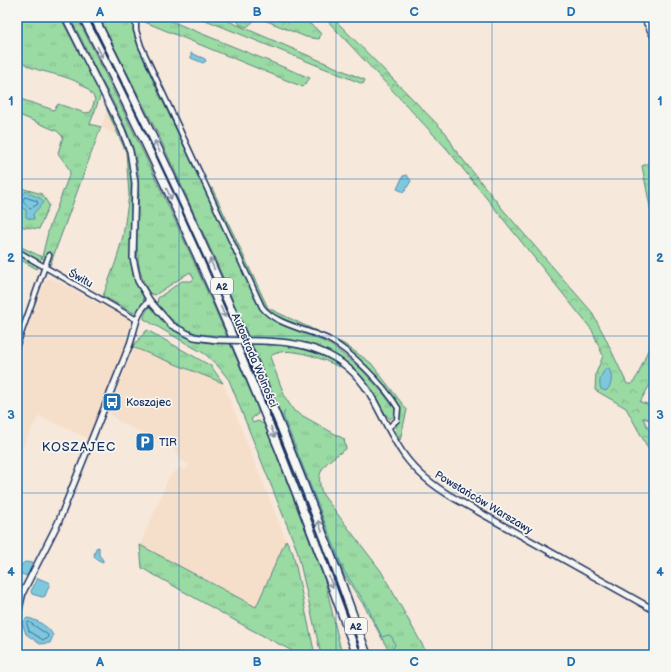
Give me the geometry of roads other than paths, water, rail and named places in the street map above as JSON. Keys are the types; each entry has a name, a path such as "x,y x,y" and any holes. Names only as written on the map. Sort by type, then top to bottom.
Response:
{"highway":[{"name":"Autostrada Wolności","path":"82,17 160,175 230,330 303,509 357,655"},
{"name":"Autostrada Wolności","path":"94,17 175,182 249,350 312,506 367,655"}],"street":[{"name":"Powstańców Warszawy","path":"65,17 122,130 130,151 135,183 134,264 138,281 150,301 166,320 177,329 194,337 217,340 288,342 305,345 336,359 350,369 366,388 410,464 438,488 654,610"},
{"path":"136,17 138,41 262,307 271,316 336,344 359,363 398,408 397,420 388,428"},
{"path":"643,17 654,38"},
{"name":"Świtu","path":"17,251 44,268 137,320"},
{"path":"17,345 49,255"},
{"path":"17,618 23,592 58,523 130,344 137,320 145,305 150,301"}],"water":[{"path":"191,53 205,59 206,61 203,63 191,58"},
{"path":"407,175 411,181 404,192 397,189 403,176"},
{"path":"26,191 40,198 44,202 33,214 34,219 26,217 26,210 21,207 18,201"},
{"path":"606,369 609,369 611,383 606,391 601,389 600,381 601,376"},
{"path":"99,547 99,555 103,562 96,559 94,556 96,548"},
{"path":"25,562 33,563 27,576 21,574 19,571 21,565"},
{"path":"38,578 50,583 45,596 42,597 32,594 31,591"},
{"path":"27,618 39,622 52,633 53,636 50,643 40,644 26,634 22,623"}],"waterway":[{"path":"285,411 283,415 284,418 344,571 366,604 382,637 388,635 392,637 395,645 391,651 393,655"}],"place":[{"name":"Koszajec","path":"112,402"},
{"name":"TIR","path":"145,442"}],"district":[{"name":"KOSZAJEC","path":"79,446"}]}
